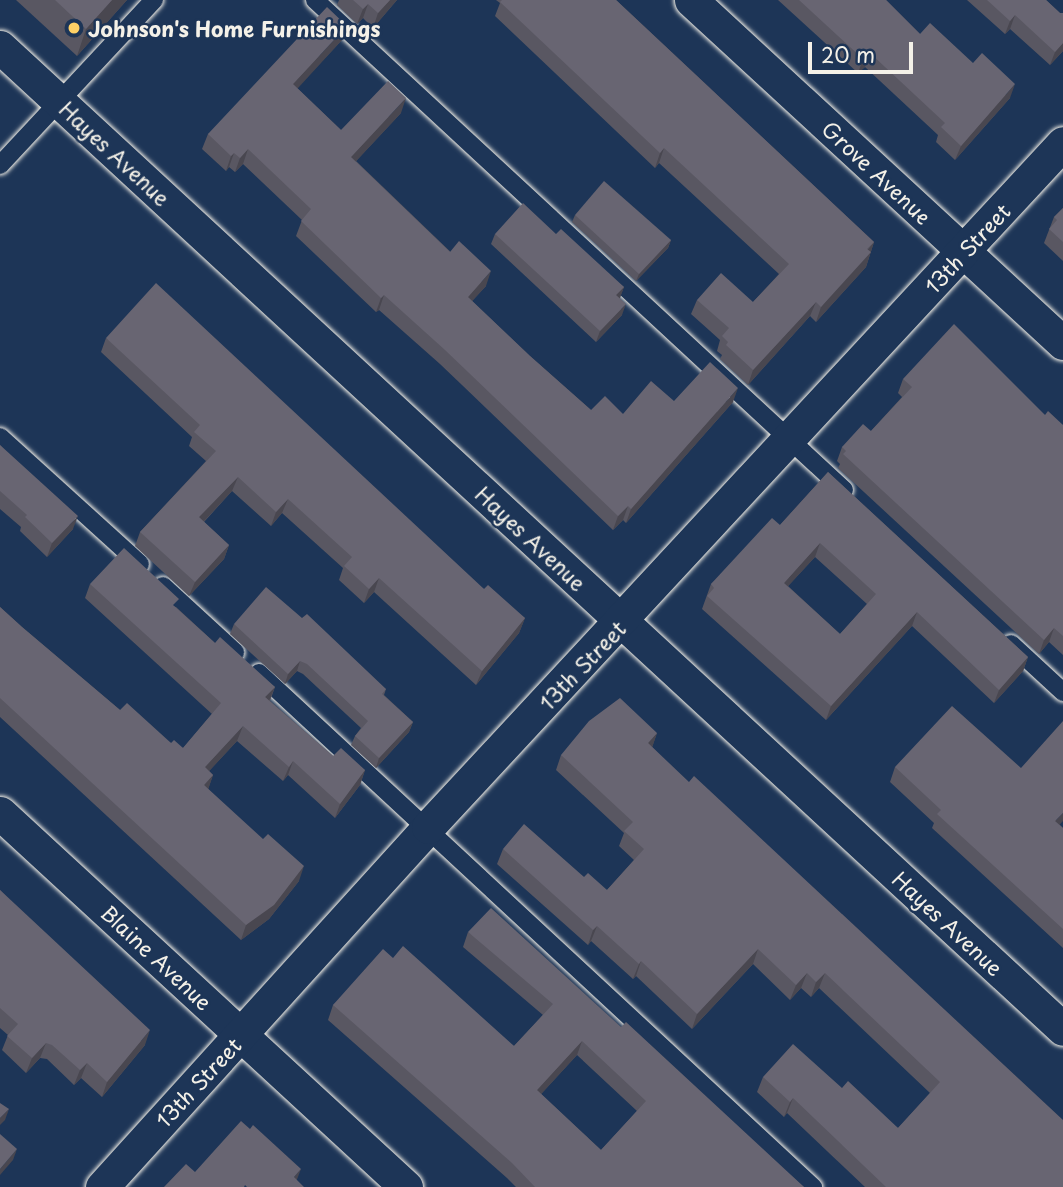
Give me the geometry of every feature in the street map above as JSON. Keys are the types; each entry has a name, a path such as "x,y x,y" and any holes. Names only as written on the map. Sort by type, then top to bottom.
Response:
{"street":[{"name":"Grove Avenue","path":"691,0 1063,343"},
{"name":"Hayes Avenue","path":"0,47 1063,1029"},
{"name":"13th Street","path":"102,1187 428,827 622,622 1063,144"},
{"name":"Blaine Avenue","path":"0,813 406,1187"}],"lane":[{"path":"0,165 154,0"},
{"path":"315,0 858,503"},
{"path":"0,437 428,827 813,1187"},
{"path":"1002,635 1063,692"}],"building":[{"path":"55,0 112,0 86,29"},
{"path":"353,0 390,0 378,13 368,4 363,9"},
{"path":"616,0 874,242 867,249 871,252 821,307 816,302 753,370 726,345 728,342 722,336 729,328 697,300 721,273 753,302 789,264 664,148 660,153 500,2"},
{"path":"799,0 886,0 920,34 930,23 973,63 982,53 1015,84 961,146 941,127 945,123 870,53 863,59"},
{"path":"987,0 1046,0 1063,13 1063,43 1055,52 1015,15 1010,21"},
{"path":"327,7 347,26 293,84 341,130 388,81 406,98 351,157 450,252 459,241 491,271 468,297 530,356 591,410 605,396 623,414 651,381 674,401 710,362 738,388 631,509 628,506 618,516 445,350 384,295 381,298 301,221 311,209 248,149 240,158 234,153 231,156 208,134"},
{"path":"604,181 671,240 639,274 575,215"},
{"path":"523,203 556,234 561,229 624,287 616,295 626,304 600,331 495,234"},
{"path":"1063,208 1063,242 1049,229 1057,220 1054,217"},
{"path":"156,283 484,589 488,585 525,618 482,671 379,578 369,589 344,566 352,557 288,499 276,512 238,477 199,517 229,545 195,582 140,532 216,451 194,432 200,425 106,338"},
{"path":"954,324 1045,415 1048,411 1063,425 1063,636 1054,628 1044,640 843,454 846,451 842,447 863,424 871,431 912,387 903,379"},
{"path":"0,445 78,516 52,543 25,517 27,515 0,491"},
{"path":"828,472 1028,657 999,690 917,612 831,706 707,596 714,588 711,584 772,518 780,525","holes":["820,543 876,594 840,634 784,583"]},
{"path":"124,548 179,599 173,605 215,643 220,637 275,687 265,697 333,756 341,748 365,770 340,804 293,761 289,767 243,726 205,767 213,775 204,785 263,839 268,834 304,866 274,905 246,925 0,698 0,607 120,710 127,703 171,743 174,740 183,748 221,703 90,584"},
{"path":"266,587 302,618 307,614 386,689 382,694 413,722 379,758 355,736 368,721 307,664 300,661 288,674 234,624"},
{"path":"620,698 657,733 648,743 689,782 694,776 1063,1120 1063,1187 886,1187 793,1098 790,1102 763,1077 793,1044 842,1088 848,1081 898,1128 940,1082 825,973 816,982 807,973 796,985 758,949 697,1014 641,961 639,964 597,926 593,930 503,849 524,824 584,877 588,873 607,890 644,849 624,831 633,822 561,755 589,721"},
{"path":"952,706 1021,768 1063,721 1063,813 1055,821 1063,828 1063,929 937,814 941,810 895,767"},
{"path":"0,890 150,1030 107,1082 87,1063 80,1070 52,1045 46,1043 32,1058 7,1036 18,1024 0,1008"},
{"path":"491,908 621,1027 626,1022 804,1187 535,1187 512,1163 333,1005 383,949 393,958 403,946 514,1046 553,1004 468,932","holes":["582,1041 646,1101 601,1150 537,1090"]},
{"path":"0,1103 9,1109 0,1118"},
{"path":"241,1121 250,1129 253,1125 301,1169 294,1177 304,1187 164,1187 186,1164 195,1172"},
{"path":"0,1134 17,1149 0,1169"}],"place":[{"name":"Johnson's Home Furnishings","path":"74,28"}]}
